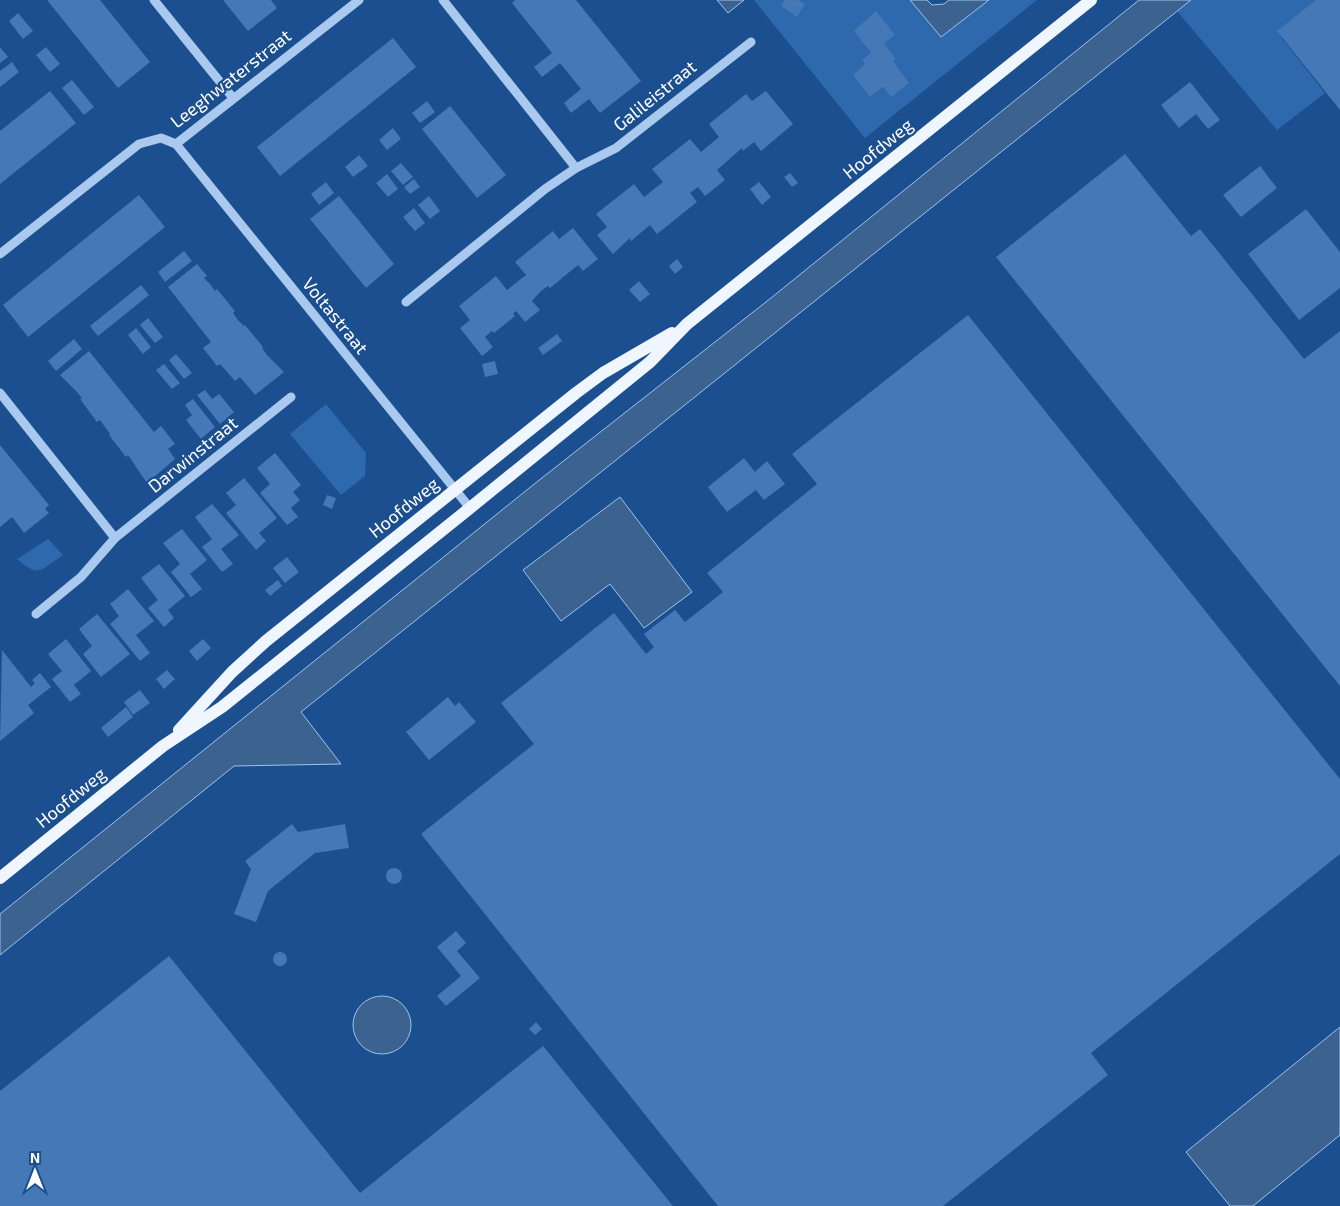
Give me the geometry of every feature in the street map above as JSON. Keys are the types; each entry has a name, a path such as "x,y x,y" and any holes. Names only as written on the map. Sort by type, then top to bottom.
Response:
{"main road":[{"name":"Hoofdweg","path":"0,878 164,746 222,707 470,508 650,362 687,324 1091,0"},
{"name":"Hoofdweg","path":"164,746 254,651 590,383 687,324"}],"street":[{"path":"154,0 233,98"},
{"name":"Leeghwaterstraat","path":"0,254 139,144 161,138 176,144 359,0"},
{"path":"443,0 576,168"},
{"name":"Galileistraat","path":"406,302 545,189 576,168 616,148 751,42"},
{"name":"Voltastraat","path":"176,144 470,508"},
{"path":"0,393 114,538"},
{"name":"Darwinstraat","path":"36,614 81,577 114,538 291,397"}],"shaded area":[{"path":"717,0 744,0 728,13"},
{"path":"754,0 910,0 941,37 989,0 1037,0 865,138"},
{"path":"910,0 927,0 932,5 944,4 949,0 989,0 941,37"},
{"path":"1139,0 1191,0 301,712 341,764 234,766 0,955 0,914 538,481 771,298"},
{"path":"1191,0 1327,0 1281,37 1325,93 1277,130 1177,11"},
{"path":"326,404 366,453 365,476 341,495 290,434"},
{"path":"620,497 692,592 644,628 610,584 561,621 523,570"},
{"path":"48,539 63,555 44,568 40,570 31,569 17,559"},
{"path":"382,996 393,998 406,1009 411,1025 409,1036 398,1049 382,1054 371,1052 358,1041 353,1025 355,1014 366,1001"},
{"path":"1340,1027 1340,1135 1253,1206 1230,1206 1186,1152"}],"building":[{"path":"47,0 100,0 150,62 118,88"},
{"path":"223,0 271,0 277,8 248,31"},
{"path":"515,0 576,0 641,81 600,113 589,99 571,113 564,103 581,89 560,63 542,77 534,67 552,53 512,3"},
{"path":"785,0 798,0 805,4 797,17 781,6"},
{"path":"1316,0 1340,0 1340,110 1277,31"},
{"path":"876,11 895,35 884,43 896,59 893,61 909,83 891,97 883,87 870,97 853,75 865,64 862,60 871,53 854,31"},
{"path":"18,13 33,31 23,39 9,21"},
{"path":"393,38 416,67 280,176 257,147"},
{"path":"0,47 8,57 0,63"},
{"path":"46,47 60,64 50,72 36,55"},
{"path":"12,62 19,72 0,87 0,71"},
{"path":"72,80 94,107 84,115 62,88"},
{"path":"1190,82 1220,120 1208,129 1196,114 1179,128 1161,105"},
{"path":"50,91 76,123 0,184 0,131"},
{"path":"766,91 793,124 761,151 754,142 743,151 742,148 717,170 725,180 705,196 698,187 690,193 697,202 657,234 650,225 631,241 630,238 613,254 597,235 607,227 596,214 634,184 644,197 663,182 652,169 690,139 701,152 719,137 709,124 746,94 752,101"},
{"path":"427,101 435,112 420,123 412,113"},
{"path":"450,106 506,175 477,198 422,129"},
{"path":"393,128 401,139 387,150 379,140"},
{"path":"1125,154 1191,236 1200,229 1304,359 1340,331 1340,686 996,257"},
{"path":"359,155 368,166 353,177 345,167"},
{"path":"401,163 413,177 403,185 391,171"},
{"path":"1260,166 1277,188 1241,217 1223,195"},
{"path":"790,173 798,183 792,187 784,177"},
{"path":"387,174 398,189 388,197 376,183"},
{"path":"414,179 420,187 410,194 404,187"},
{"path":"326,182 334,193 319,205 311,194"},
{"path":"759,182 771,197 762,205 750,189"},
{"path":"139,195 165,227 28,337 3,305"},
{"path":"339,196 394,264 366,288 310,219"},
{"path":"429,196 440,211 430,219 418,205"},
{"path":"414,208 425,223 415,231 403,217"},
{"path":"1306,209 1340,252 1340,288 1299,320 1248,254"},
{"path":"573,228 598,259 583,271 578,265 550,288 548,286 541,291 532,301 540,310 525,322 516,311 513,314 515,316 494,333 492,331 485,337 493,347 482,356 460,328 470,320 459,306 496,276 507,290 526,275 515,262 553,231 559,239"},
{"path":"184,251 192,261 165,282 158,272"},
{"path":"677,259 683,267 675,274 669,266"},
{"path":"197,264 207,276 204,278 215,291 217,289 235,311 233,313 238,320 245,325 263,347 267,355 284,372 255,395 240,377 235,381 220,364 217,366 203,348 211,342 168,287"},
{"path":"639,281 650,294 640,302 629,290"},
{"path":"141,285 149,295 98,336 90,326"},
{"path":"968,315 1340,779 1340,854 1091,1053 1108,1075 943,1206 718,1206 421,834 534,744 501,703 614,613 646,654 654,647 644,634 675,610 685,622 723,592 707,573 817,484 792,454"},
{"path":"148,318 163,337 155,343 140,325"},
{"path":"136,328 151,347 143,354 128,335"},
{"path":"557,334 562,341 543,355 538,348"},
{"path":"74,339 82,349 56,371 48,361"},
{"path":"89,351 154,432 161,426 175,444 168,449 175,459 147,483 128,455 126,457 109,435 100,420 97,422 80,399 82,398 60,375"},
{"path":"176,354 192,373 184,379 169,360"},
{"path":"495,361 498,374 485,377 482,364"},
{"path":"164,364 180,383 172,389 156,370"},
{"path":"205,390 212,399 219,394 234,412 220,424 197,395"},
{"path":"193,399 215,427 201,439 186,420 192,415 185,405"},
{"path":"0,445 49,505 45,509 49,513 24,533 12,517 0,527"},
{"path":"275,453 301,485 293,492 300,500 291,508 298,517 287,525 260,493 270,484 257,468"},
{"path":"744,458 755,472 767,461 785,484 764,500 756,490 727,512 708,487"},
{"path":"244,478 277,518 259,533 266,541 256,550 226,513 236,505 226,493"},
{"path":"327,495 336,498 332,509 323,505"},
{"path":"212,504 239,535 221,549 233,564 222,572 202,547 212,539 195,517"},
{"path":"182,529 207,560 190,574 202,589 191,597 171,572 180,564 163,543"},
{"path":"287,557 299,572 285,583 273,568"},
{"path":"159,564 185,596 168,610 174,618 164,627 148,608 158,600 141,578"},
{"path":"278,580 282,586 270,596 265,590"},
{"path":"128,589 154,621 136,635 150,653 140,661 110,624 119,616 110,604"},
{"path":"97,614 130,654 101,677 83,654 92,646 79,629"},
{"path":"66,639 91,671 74,685 81,694 70,702 52,679 62,671 48,654"},
{"path":"203,639 211,648 197,661 189,651"},
{"path":"2,650 31,687 35,683 32,680 40,673 51,687 28,705 34,713 0,741"},
{"path":"167,670 175,679 164,689 156,679"},
{"path":"140,690 150,703 133,715 124,702"},
{"path":"448,697 455,706 459,702 476,722 429,760 406,732"},
{"path":"126,707 133,717 108,737 101,728"},
{"path":"292,824 298,832 345,824 349,848 315,853 268,891 256,922 234,914 251,869 245,861"},
{"path":"394,868 400,870 402,876 400,882 394,884 388,882 386,876 388,870"},
{"path":"456,931 466,943 457,951 480,978 446,1006 437,996 461,976 437,947"},
{"path":"280,952 285,954 287,959 285,964 280,966 275,964 273,959 275,954"},
{"path":"169,956 360,1193 543,1046 673,1206 0,1206 0,1091"},
{"path":"536,1022 542,1029 535,1035 529,1029"}]}
